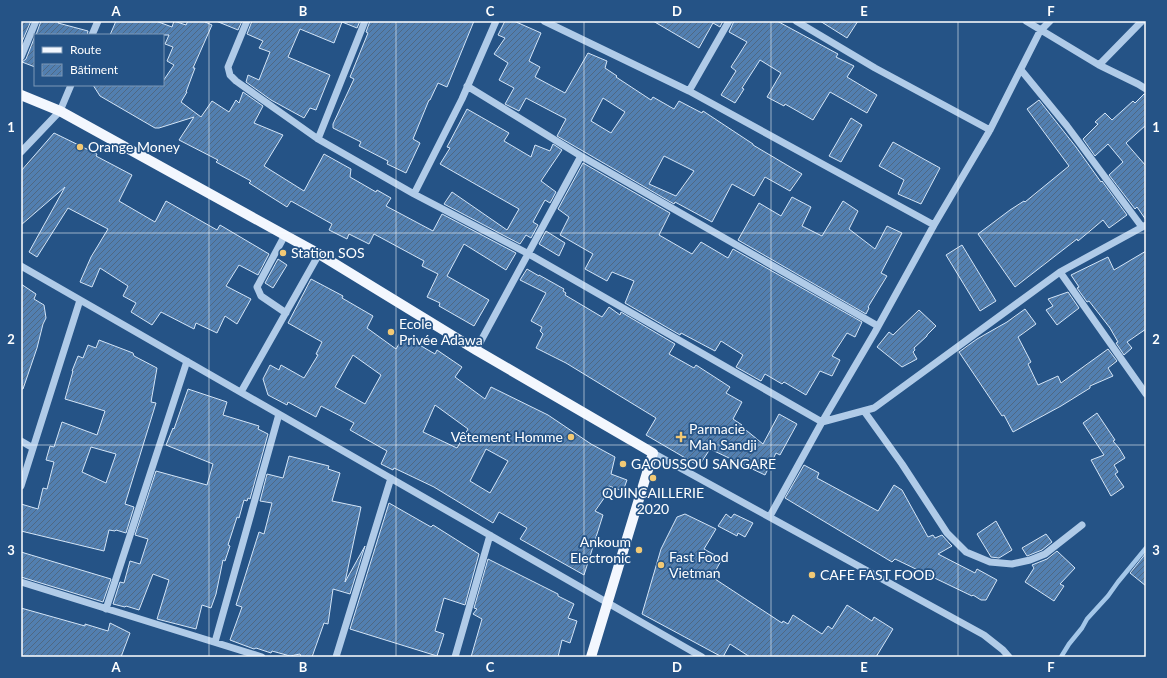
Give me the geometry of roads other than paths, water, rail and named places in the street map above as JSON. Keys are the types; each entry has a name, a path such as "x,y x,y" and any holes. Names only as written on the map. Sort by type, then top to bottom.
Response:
{"main road":[{"path":"21,95 60,111 319,254 476,350 653,453 591,657"}],"street":[{"path":"21,57 36,21"},
{"path":"92,34 98,21"},
{"path":"247,21 228,67 230,75 236,81 318,138 414,194 528,253 822,422 874,408 1060,272 1144,226 1068,126 1021,70"},
{"path":"318,138 365,21"},
{"path":"414,194 467,86 496,21"},
{"path":"544,21 689,91 934,225"},
{"path":"689,91 729,21"},
{"path":"796,21 875,68 990,130"},
{"path":"1026,21 1099,65 1146,89"},
{"path":"770,516 934,225 990,130 1040,30 1050,21"},
{"path":"1099,65 1142,21"},
{"path":"21,152 60,111 71,86"},
{"path":"467,86 581,156 878,326"},
{"path":"476,350 581,156"},
{"path":"285,235 257,286 258,292 261,296 286,313"},
{"path":"241,392 319,254"},
{"path":"21,266 702,657"},
{"path":"1060,272 1146,394"},
{"path":"21,486 80,300"},
{"path":"106,608 187,361"},
{"path":"864,411 902,464 947,533 966,552 990,562 1012,564 1030,560 1045,554 1082,525"},
{"path":"214,642 279,414"},
{"path":"21,441 33,448"},
{"path":"653,453 984,635 1003,650 1009,657"},
{"path":"336,657 391,478"},
{"path":"455,657 490,535"},
{"path":"21,582 262,657"}],"waterway":[{"path":"1061,657 1087,619 1108,596 1146,548"}],"place":[{"name":"Orange Money","path":"80,147"},
{"name":"Station SOS","path":"283,253"},
{"name":"Ecole Privée Adawa","path":"391,332"},
{"name":"Vêtement Homme","path":"571,437"},
{"name":"Parmacie Mah Sandji","path":"681,437"},
{"name":"GAOUSSOU SANGARE","path":"623,464"},
{"name":"QUINCAILLERIE 2020","path":"653,478"},
{"name":"Ankoum Electronic","path":"639,550"},
{"name":"Fast Food Vietman","path":"661,565"},
{"name":"CAFE FAST FOOD","path":"812,575"}]}
